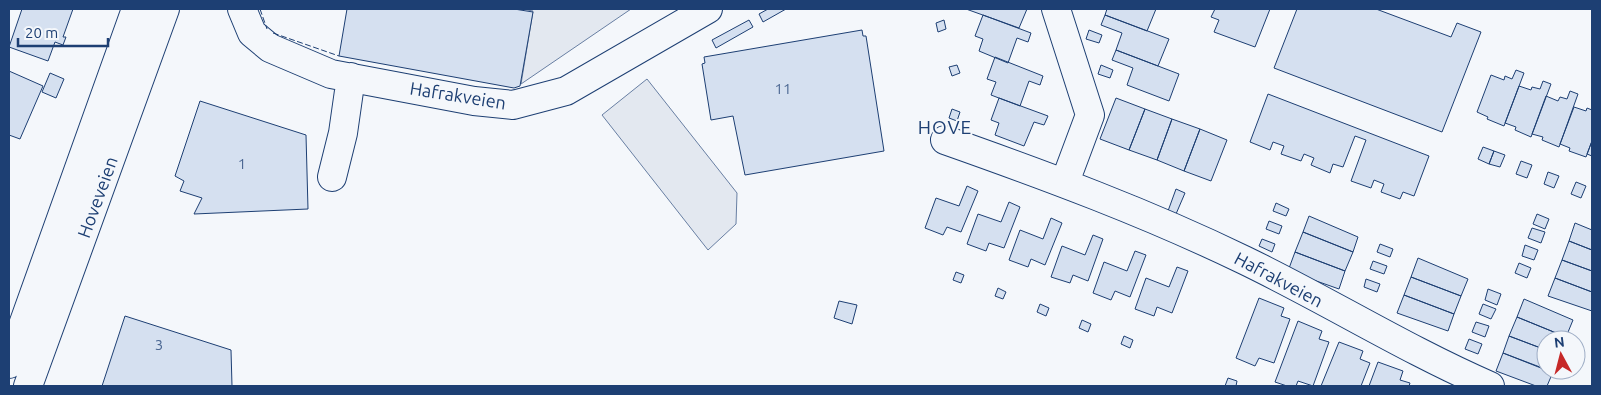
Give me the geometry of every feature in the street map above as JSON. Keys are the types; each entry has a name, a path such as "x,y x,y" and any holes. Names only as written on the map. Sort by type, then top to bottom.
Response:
{"street":[{"name":"Hoveveien","path":"9,364 136,9"},
{"name":"Hoveveien","path":"28,386 165,9"},
{"name":"Hafrakveien","path":"242,9 252,33 270,48 331,74 474,101 513,105 566,91 708,9"},
{"path":"1056,9 1090,115 1065,182"},
{"path":"332,177 343,132 351,77"},
{"name":"Hafrakveien","path":"945,140 1065,182 1244,260 1438,364 1490,386"}],"shaded area":[{"path":"522,9 631,9 521,84 533,11"},
{"path":"647,79 737,193 736,224 708,250 602,115"}],"building":[{"path":"22,9 73,9 63,37 66,37 63,45 55,42 48,61 9,47"},
{"path":"347,9 514,9 533,12 520,86 514,88 339,56"},
{"path":"768,9 786,9 763,22 759,14"},
{"path":"966,9 1027,9 1019,28"},
{"path":"1107,9 1156,9 1147,31 1105,15"},
{"path":"1215,9 1270,9 1255,47 1214,32 1219,20 1211,17"},
{"path":"1297,9 1376,9 1451,37 1457,23 1481,32 1442,132 1274,68"},
{"path":"983,15 1031,33 1028,42 1017,38 1008,63 979,51 983,39 975,36"},
{"path":"1105,15 1169,39 1158,66 1116,50 1122,33 1101,25"},
{"path":"749,20 753,27 716,48 712,40"},
{"path":"944,20 946,29 938,32 936,23"},
{"path":"862,30 863,36 866,36 884,151 745,175 733,116 711,120 702,64 705,63 704,57"},
{"path":"1089,30 1102,35 1099,43 1086,39"},
{"path":"1116,50 1179,74 1169,101 1127,85 1133,68 1112,60"},
{"path":"995,57 1043,76 1040,85 1029,81 1020,106 991,95 996,82 987,79"},
{"path":"957,65 960,73 952,76 949,67"},
{"path":"1101,65 1113,70 1110,78 1098,74"},
{"path":"1516,70 1524,73 1504,126 1487,119 1488,117 1477,112 1491,75 1504,80 1505,76 1512,79"},
{"path":"9,71 43,86 20,139 9,135"},
{"path":"50,73 64,79 56,98 42,92"},
{"path":"1543,81 1551,84 1531,137 1515,130 1516,127 1505,123 1519,86 1531,90 1532,87 1540,89"},
{"path":"1570,91 1578,94 1559,147 1542,140 1543,137 1532,134 1546,96 1558,101 1560,97 1567,99"},
{"path":"1268,94 1429,156 1414,196 1403,192 1400,199 1381,192 1384,184 1374,180 1371,188 1351,181 1366,140 1355,136 1343,167 1333,164 1330,173 1311,165 1314,158 1304,154 1301,161 1281,154 1284,146 1273,142 1270,150 1250,142"},
{"path":"999,98 1048,116 1044,125 1034,122 1024,146 995,135 999,123 991,120"},
{"path":"1116,98 1145,109 1129,150 1100,139"},
{"path":"200,101 306,135 308,209 194,214 202,198 180,191 184,181 175,176"},
{"path":"1574,107 1586,111 1587,108 1592,110 1592,141 1586,157 1569,151 1570,148 1560,144"},
{"path":"952,109 960,112 957,121 949,118"},
{"path":"1145,109 1172,119 1157,160 1129,150"},
{"path":"1172,119 1200,129 1184,171 1157,160"},
{"path":"1200,129 1227,140 1211,181 1184,171"},
{"path":"1592,141 1592,156 1587,154"},
{"path":"1483,147 1494,151 1489,164 1478,159"},
{"path":"1494,151 1505,155 1500,167 1489,164"},
{"path":"1521,161 1532,165 1527,178 1516,174"},
{"path":"1548,172 1559,176 1554,188 1544,184"},
{"path":"1576,182 1586,186 1581,198 1571,194"},
{"path":"967,186 978,191 961,232 947,227 943,235 925,228 936,198 959,206"},
{"path":"1176,189 1185,193 1176,214 1168,211"},
{"path":"1009,202 1020,207 1004,248 989,243 986,251 967,244 978,214 1001,222"},
{"path":"1276,203 1289,209 1286,216 1273,211"},
{"path":"1537,214 1549,219 1545,229 1533,224"},
{"path":"1309,216 1358,237 1353,252 1303,232"},
{"path":"1051,218 1062,223 1045,265 1031,259 1028,267 1009,260 1020,230 1043,239"},
{"path":"1269,221 1282,226 1279,234 1266,229"},
{"path":"1575,223 1592,230 1592,250 1569,241"},
{"path":"1532,228 1545,232 1541,243 1528,238"},
{"path":"1303,232 1353,252 1345,271 1295,252"},
{"path":"1093,235 1103,239 1088,281 1073,275 1070,283 1051,277 1062,246 1085,255"},
{"path":"1262,239 1275,244 1272,252 1259,246"},
{"path":"1569,241 1592,250 1592,271 1562,260"},
{"path":"1380,244 1393,249 1390,257 1377,252"},
{"path":"1525,245 1538,250 1534,260 1522,256"},
{"path":"1135,251 1146,255 1130,297 1115,291 1111,300 1093,293 1104,262 1127,271"},
{"path":"1295,252 1345,271 1339,289 1288,271"},
{"path":"1418,258 1468,279 1461,296 1411,277"},
{"path":"1562,260 1592,271 1592,292 1555,278"},
{"path":"1373,261 1387,266 1384,274 1370,269"},
{"path":"1519,263 1531,268 1527,278 1515,273"},
{"path":"1177,267 1188,271 1172,313 1157,307 1154,316 1135,309 1146,278 1169,287"},
{"path":"956,272 964,275 961,283 953,280"},
{"path":"1411,277 1461,296 1454,314 1404,295"},
{"path":"1555,278 1592,292 1592,311 1548,296"},
{"path":"1366,279 1380,284 1377,292 1364,287"},
{"path":"998,288 1006,292 1003,299 995,296"},
{"path":"1488,289 1501,294 1497,305 1485,300"},
{"path":"1404,295 1454,314 1448,331 1397,313"},
{"path":"1259,298 1284,308 1281,316 1290,319 1274,363 1259,358 1255,366 1236,358"},
{"path":"1524,299 1573,320 1569,330 1549,330 1517,317"},
{"path":"839,301 857,305 852,324 834,318"},
{"path":"1040,304 1049,308 1046,316 1037,312"},
{"path":"1483,304 1496,309 1491,319 1479,314"},
{"path":"125,316 231,350 232,386 102,386"},
{"path":"1517,317 1549,330 1536,330 1536,346 1509,336"},
{"path":"1082,320 1091,324 1088,332 1079,328"},
{"path":"1298,321 1322,331 1319,339 1329,342 1313,386 1298,381 1296,386 1287,386 1275,382"},
{"path":"1476,322 1489,326 1485,337 1472,332"},
{"path":"1124,336 1133,340 1130,348 1121,344"},
{"path":"1509,336 1536,346 1536,366 1503,353"},
{"path":"1469,339 1482,344 1478,354 1465,349"},
{"path":"1339,342 1363,351 1360,359 1370,363 1361,386 1321,386"},
{"path":"1503,353 1536,366 1536,380 1550,380 1547,386 1536,386 1496,371"},
{"path":"1378,362 1403,371 1400,380 1410,383 1409,386 1369,386"},
{"path":"1228,378 1237,381 1236,386 1225,386"}],"fence":[{"path":"260,9 267,29"},
{"path":"273,33 339,56"}],"district":[{"name":"HOVE","path":"945,127"}]}
